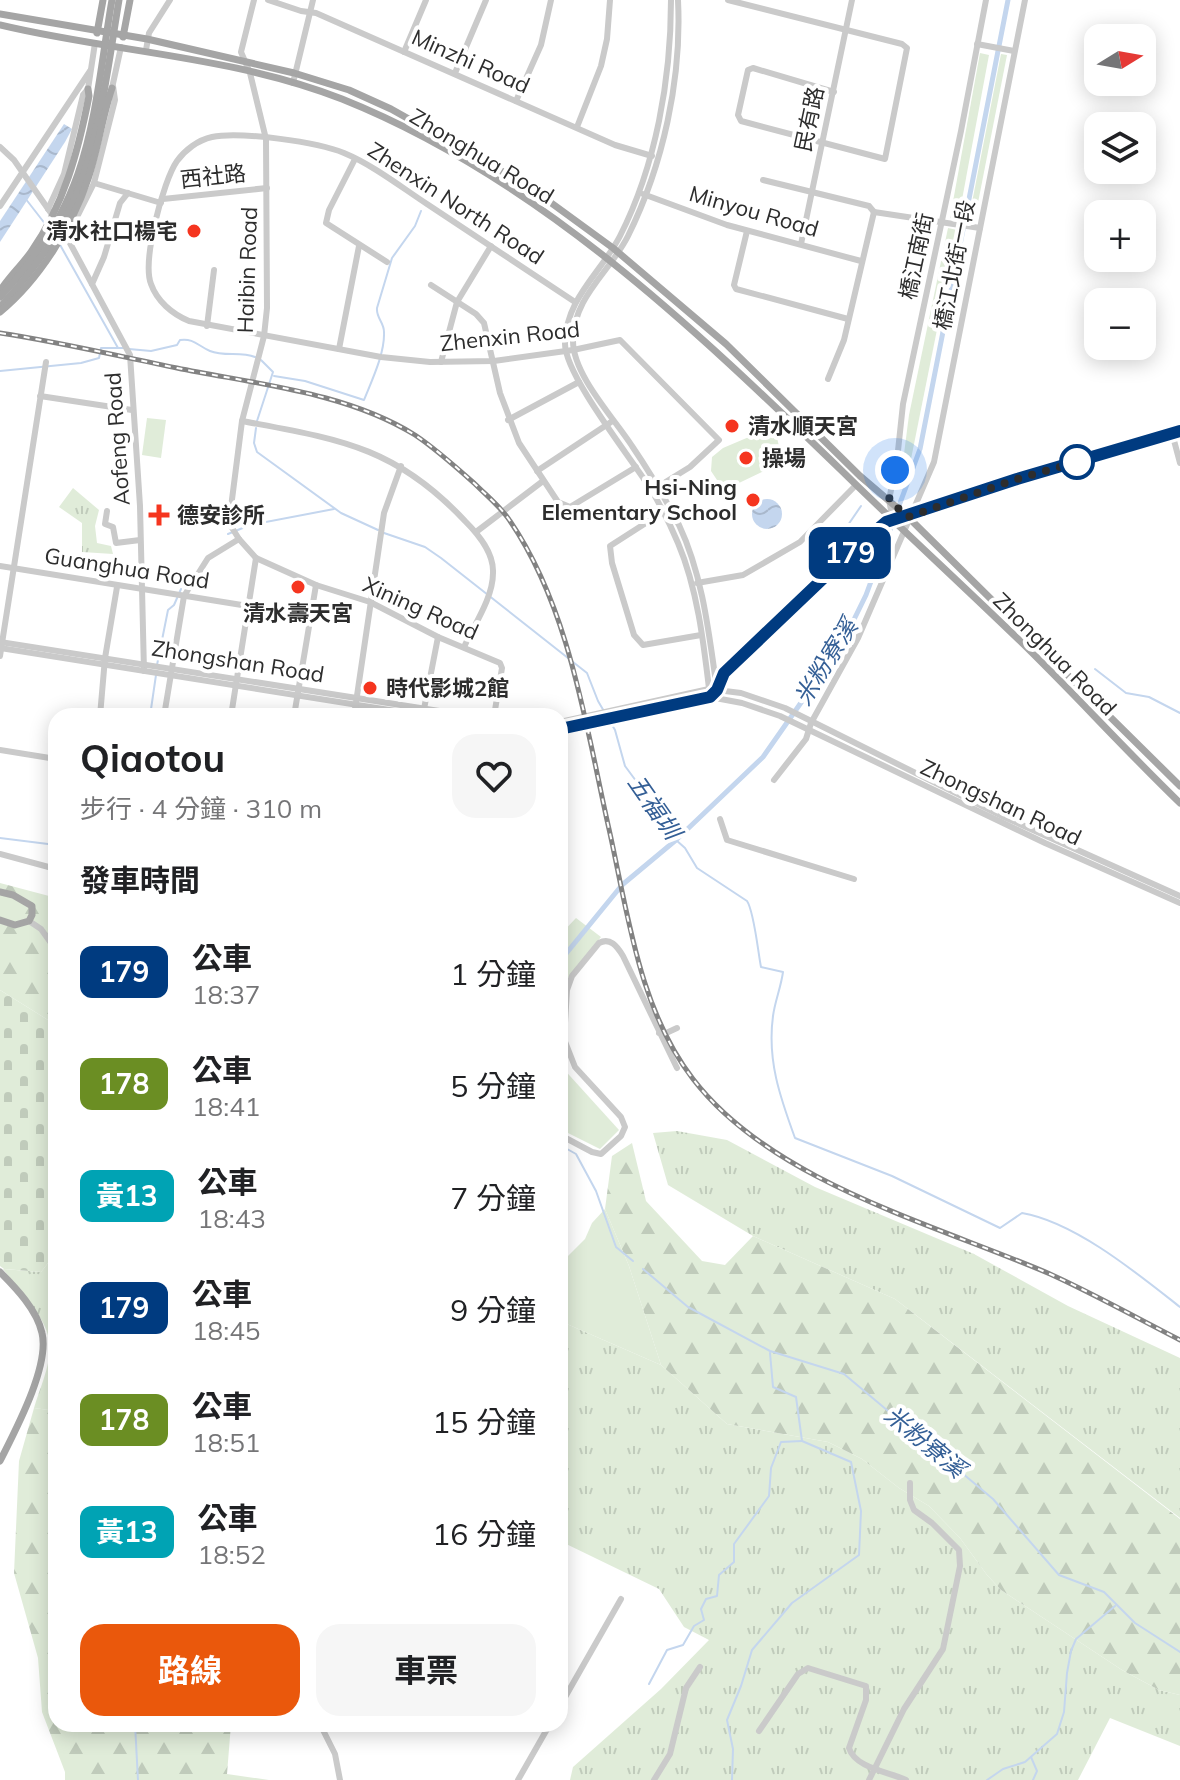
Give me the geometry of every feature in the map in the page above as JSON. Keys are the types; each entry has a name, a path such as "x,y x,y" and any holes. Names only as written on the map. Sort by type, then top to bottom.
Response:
{"main road":[{"path":"95,43 103,0"},
{"path":"0,294 22,274 43,242 78,174 94,106 112,0"},
{"path":"0,310 46,251 82,181 103,96 119,0"},
{"path":"121,47 130,2"},
{"name":"Zhonghua Road","path":"0,14 147,39 294,73 349,90 391,109 528,186 616,250 726,344 1180,786"},
{"name":"Zhonghua Road","path":"0,25 146,50 293,83 342,99 432,144 522,195 683,321 731,363 890,521 1018,639 1180,803"},
{"path":"0,310 35,277 81,197 96,154 112,87"},
{"path":"0,294 31,252 67,184 80,140 88,89"},
{"path":"1137,762 1145,752"},
{"path":"0,892 32,906 29,921 15,925 0,920"},
{"path":"0,1272 33,1312 43,1337 35,1382 0,1461"}],"street":[{"path":"146,50 147,39 170,0"},
{"path":"244,61 241,52 254,0"},
{"name":"Minzhi Road","path":"268,0 309,13 404,52 650,157"},
{"path":"293,83 313,0"},
{"path":"404,52 425,0"},
{"path":"455,73 486,0"},
{"path":"516,101 541,45 551,0"},
{"path":"577,127 601,66 610,0"},
{"path":"642,194 666,78 671,0"},
{"path":"678,0 677,55 659,153 616,250 575,302 568,321 569,351 579,382 611,422 682,532 709,633 717,690"},
{"path":"728,0 902,44 907,48 885,159 741,121 738,115 748,70 753,68 834,92"},
{"path":"762,10 764,0"},
{"name":"民有路","path":"801,244 852,0"},
{"name":"橋江南街","path":"890,521 889,500 903,404 986,0"},
{"name":"橋江北街一段","path":"774,780 806,739 858,638 904,532 907,517 921,495 934,462 976,228 1011,51 1025,0"},
{"path":"48,209 64,174 83,95 88,89 95,43"},
{"path":"977,44 1011,51"},
{"path":"67,237 94,183 115,100 112,87 121,47"},
{"name":"Haibin Road","path":"239,539 228,518 242,421 264,336 267,308 266,139 250,73 244,61"},
{"path":"0,206 25,175 92,68"},
{"name":"Zhenxin North Road","path":"162,201 175,164 201,141 231,135 310,144 355,159 575,302"},
{"name":"Aofeng Road","path":"0,147 25,175 67,237 130,355 143,589 144,668"},
{"path":"650,157 659,153"},
{"path":"355,159 329,210 326,223 387,262"},
{"path":"763,180 869,206 874,212 976,228"},
{"path":"94,183 162,201"},
{"name":"西社路","path":"162,201 267,188"},
{"path":"92,284 104,257 120,203 128,193"},
{"name":"Minyou Road","path":"642,194 697,216 861,261"},
{"name":"Zhenxin Road","path":"162,201 147,258 151,284 166,307 178,317 207,326 395,359 441,362 494,361 569,351 620,340 719,440 690,467 654,489"},
{"path":"828,379 844,340 874,212"},
{"path":"747,231 734,285 736,289 848,319"},
{"path":"339,349 359,246"},
{"path":"441,362 457,302 491,246"},
{"path":"607,261 581,304 569,351 636,467 654,489 695,584 710,697"},
{"path":"207,326 214,270"},
{"path":"431,285 476,314 484,323 508,420 519,443 558,502 570,507 636,467"},
{"path":"1,647 45,365"},
{"path":"508,420 579,382"},
{"path":"40,396 132,410"},
{"path":"242,421 339,440 401,466 452,506 476,532 492,557 491,589 464,647"},
{"path":"537,471 611,422"},
{"path":"710,697 717,690 724,673 852,551 890,521 1017,479 1180,431"},
{"path":"1172,433 1180,463"},
{"path":"355,708 384,513 401,466"},
{"path":"476,532 543,481"},
{"path":"695,584 751,571 800,542 856,485"},
{"path":"107,511 105,524 113,527 116,543 140,540"},
{"path":"663,512 611,543 609,550 634,635 639,644 709,633"},
{"path":"165,708 184,596 208,558 239,539"},
{"name":"Xining Road","path":"239,539 256,558 316,585 370,602 501,665 495,708"},
{"path":"232,708 256,558"},
{"name":"Guanghua Road","path":"0,566 248,606"},
{"path":"295,708 316,585"},
{"path":"101,708 117,587"},
{"path":"425,708 438,637"},
{"name":"Zhongshan Road","path":"1,647 393,708"},
{"path":"568,720 709,689 741,693 785,708 810,726"},
{"path":"568,727 710,697 742,703 810,726"},
{"name":"Zhongshan Road","path":"810,726 1045,843 1180,903"},
{"path":"0,750 48,758"},
{"name":"Zhongshan Road","path":"902,771 1180,896"},
{"path":"720,819 727,840 854,879"},
{"path":"0,854 48,867"},
{"path":"29,921 48,939"},
{"path":"568,987 572,976 599,943 604,940 617,946 677,1068"},
{"path":"659,1033 677,1028"},
{"path":"568,1054 575,1067 624,1122 621,1136 601,1154 568,1139"},
{"path":"869,1780 904,1709 943,1649 960,1566 959,1550 914,1510 910,1500 910,1483"},
{"path":"568,1692 621,1599"},
{"path":"654,1780 674,1742 686,1688 700,1667"},
{"path":"759,1731 798,1674 808,1668 866,1686 866,1700 849,1748 854,1758 906,1780"},
{"path":"324,1732 335,1754 340,1780"},
{"path":"518,1780 545,1732"}],"green space":[{"path":"980,53 989,55 958,221 950,218"},
{"path":"1001,54 1007,55 974,223 968,223"},
{"path":"948,228 957,230 908,474 901,477 909,415"},
{"path":"147,418 166,420 161,458 142,455"},
{"path":"763,431 777,438 781,454 790,450 793,457 716,494 712,487 719,483 711,471 712,457 723,448"},
{"path":"73,488 99,510 95,526 97,543 111,546 113,554 82,552 82,523 59,507"},
{"path":"0,883 48,896 48,1020 0,990"},
{"path":"576,918 601,937 568,978 568,926"},
{"path":"0,990 48,1020 48,1263 41,1272 0,1266"},
{"path":"568,1074 619,1130 600,1149 568,1133"},
{"path":"677,1131 727,1140 815,1187 974,1254 1068,1306 1180,1358 1180,1518 895,1299 753,1236 668,1185 653,1133"},
{"path":"632,1143 646,1201 702,1261 725,1265 753,1236 895,1299 1180,1519 1180,1695 1159,1690 1122,1670 1001,1590 960,1538 929,1506 899,1488 862,1459 828,1442 727,1424 661,1365 629,1266 605,1209 612,1156"},
{"path":"605,1209 629,1266 661,1365 568,1324 568,1256 585,1239 592,1223"},
{"path":"48,1263 48,1336 36,1311 3,1269 41,1272"},
{"path":"568,1324 661,1365 727,1424 828,1442 862,1459 899,1488 929,1506 960,1538 1001,1590 1122,1670 1159,1690 1180,1695 1180,1746 1110,1718 1078,1780 570,1780 573,1767 661,1689 709,1640 684,1627 659,1589 568,1545"},
{"path":"48,1365 48,1410 34,1408"},
{"path":"34,1408 48,1410 48,1728 42,1712 38,1658 14,1573 19,1461"},
{"path":"50,1732 230,1732 227,1774 269,1780 65,1780 65,1772"}],"water":[{"path":"64,124 72,129 65,142 0,242 0,221"},
{"path":"767,499 778,503 782,514 778,525 767,529 756,525 752,514 756,503"}],"waterway":[{"name":"米粉寮溪","path":"568,951 622,885 676,840 763,757 842,644 866,595 920,449 1008,0"},
{"path":"25,198 46,225"},
{"path":"274,376 305,381 364,400 384,340 377,308 392,258 415,226 421,211"},
{"path":"59,243 118,348"},
{"name":"五福圳","path":"129,349 151,351 185,340 215,353 255,357"},
{"name":"五福圳","path":"0,371 81,363 99,358 101,348 123,348"},
{"name":"五福圳","path":"257,421 273,372 261,360"},
{"name":"五福圳","path":"256,428 254,443 257,452 341,513 378,530"},
{"path":"812,546 848,525 861,506"},
{"path":"228,534 250,525 334,509"},
{"name":"五福圳","path":"384,533 425,547 441,558 587,673 598,701 615,730 625,766 670,827 676,840 697,868 747,901 754,922 761,967 783,972 773,1016 773,1063 795,1138 892,1176 1000,1228 1022,1213 1063,1227 1105,1251 1180,1307"},
{"path":"157,665 168,610 174,605 181,589"},
{"path":"1095,669 1126,693 1149,697 1180,713"},
{"path":"151,708 156,675"},
{"path":"0,838 48,844"},
{"name":"米粉寮溪","path":"568,1150 576,1154 596,1191 616,1247 633,1261"},
{"name":"米粉寮溪","path":"643,1269 688,1307 770,1351 844,1374 993,1499 1059,1575 1104,1592 1135,1623 1180,1652"},
{"path":"732,1780 733,1749 727,1720 752,1650 792,1603 859,1555 861,1511 851,1462 802,1441 796,1397 773,1387 770,1353"},
{"path":"649,1684 667,1650 683,1645 694,1626 704,1620 701,1609 706,1599 717,1596 719,1575 734,1562 734,1544 769,1496 771,1468 781,1442 802,1441"},
{"path":"987,1780 1003,1769 1025,1762 1057,1734 1064,1712 1067,1673 1076,1639 1115,1606"},
{"path":"135,1732 138,1780"},
{"path":"1031,1757 1037,1771 1033,1780"}],"railway":[{"path":"0,333 330,399 388,420 431,446 506,516 531,555 548,592 562,630 583,710 638,960 660,1022 693,1079 726,1115 766,1146 810,1173 907,1217 1050,1274 1180,1340"}],"bus line":[{"name":"179","path":"568,727 710,697 717,690 724,673 886,522 1180,431"}],"place":[{"name":"清水社口楊宅","path":"194,231"},
{"name":"清水順天宮","path":"732,426"},
{"name":"操場","path":"746,458"},
{"name":"Hsi-Ning Elementary School","path":"753,500"},
{"name":"德安診所","path":"159,515"},
{"name":"清水壽天宮","path":"298,587"},
{"name":"時代影城2館","path":"370,688"}],"route":[{"path":"895,470 889,500 908,517 1017,479 1077,462"}]}
